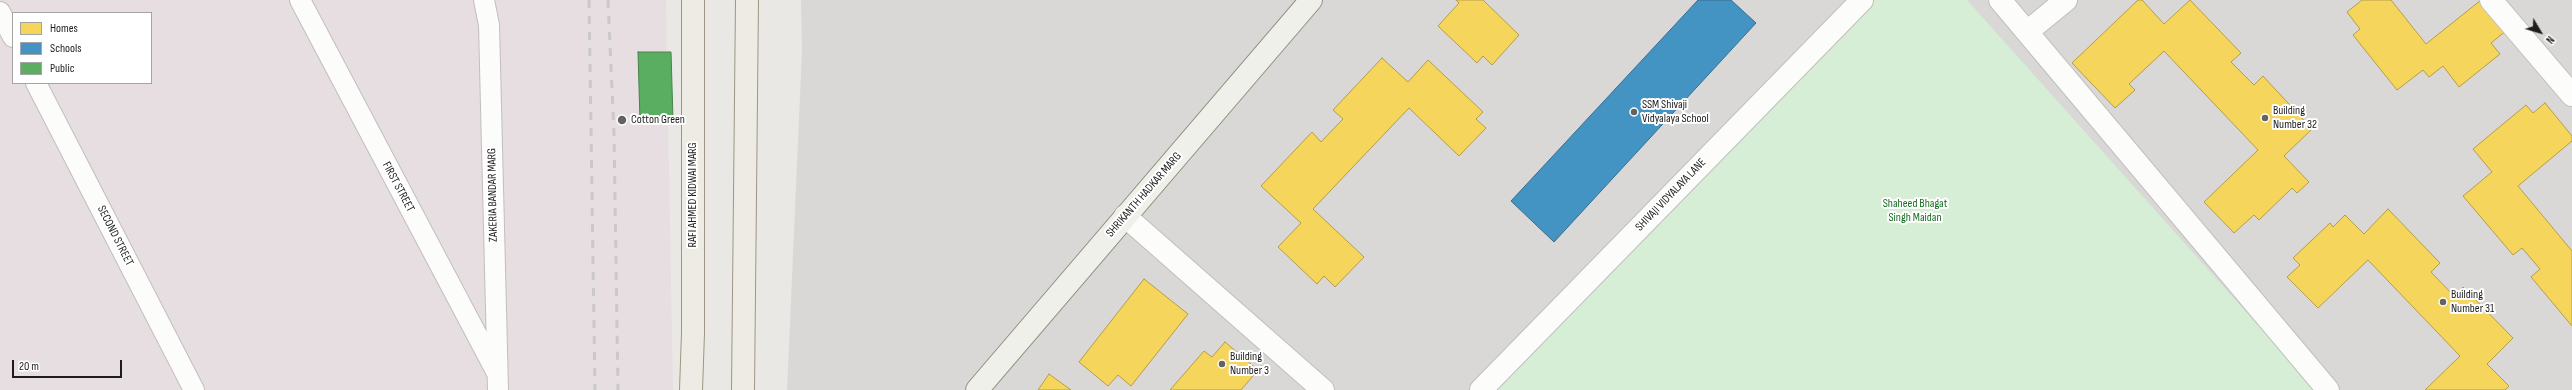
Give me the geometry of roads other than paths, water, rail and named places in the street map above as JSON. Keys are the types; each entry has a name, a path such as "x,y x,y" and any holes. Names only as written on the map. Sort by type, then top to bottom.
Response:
{"main road":[{"name":"RAFI AHMED KIDWAI MARG","path":"691,390 694,333 693,0"},
{"path":"743,390 747,0"},
{"name":"SHRIKANTH HADKAR MARG","path":"977,390 1311,0"}],"street":[{"name":"SHIVAJI VIDYALAYA LANE","path":"1481,390 1862,0"},
{"path":"2000,0 2328,390"},
{"path":"2027,32 2066,0"},
{"path":"2491,0 2572,96"},
{"path":"1126,216 1323,390"}],"lane":[{"name":"FIRST STREET","path":"300,0 497,382"},
{"name":"ZAKERIA BANDAR MARG","path":"484,0 489,25 497,382"},
{"path":"0,12 12,35"},
{"name":"SECOND STREET","path":"37,84 194,390"}],"railway":[{"path":"589,0 595,390"},
{"path":"608,0 614,133 618,390"}],"place":[{"name":"SSM Shivaji Vidyalaya School","path":"1634,112"},
{"name":"Building Number 32","path":"2265,118"},
{"name":"Cotton Green","path":"622,120"},
{"name":"Building Number 31","path":"2443,302"},
{"name":"Building Number 3","path":"1222,364"}],"park label":[{"name":"Shaheed Bhagat Singh Maidan","path":"1915,211"}]}
